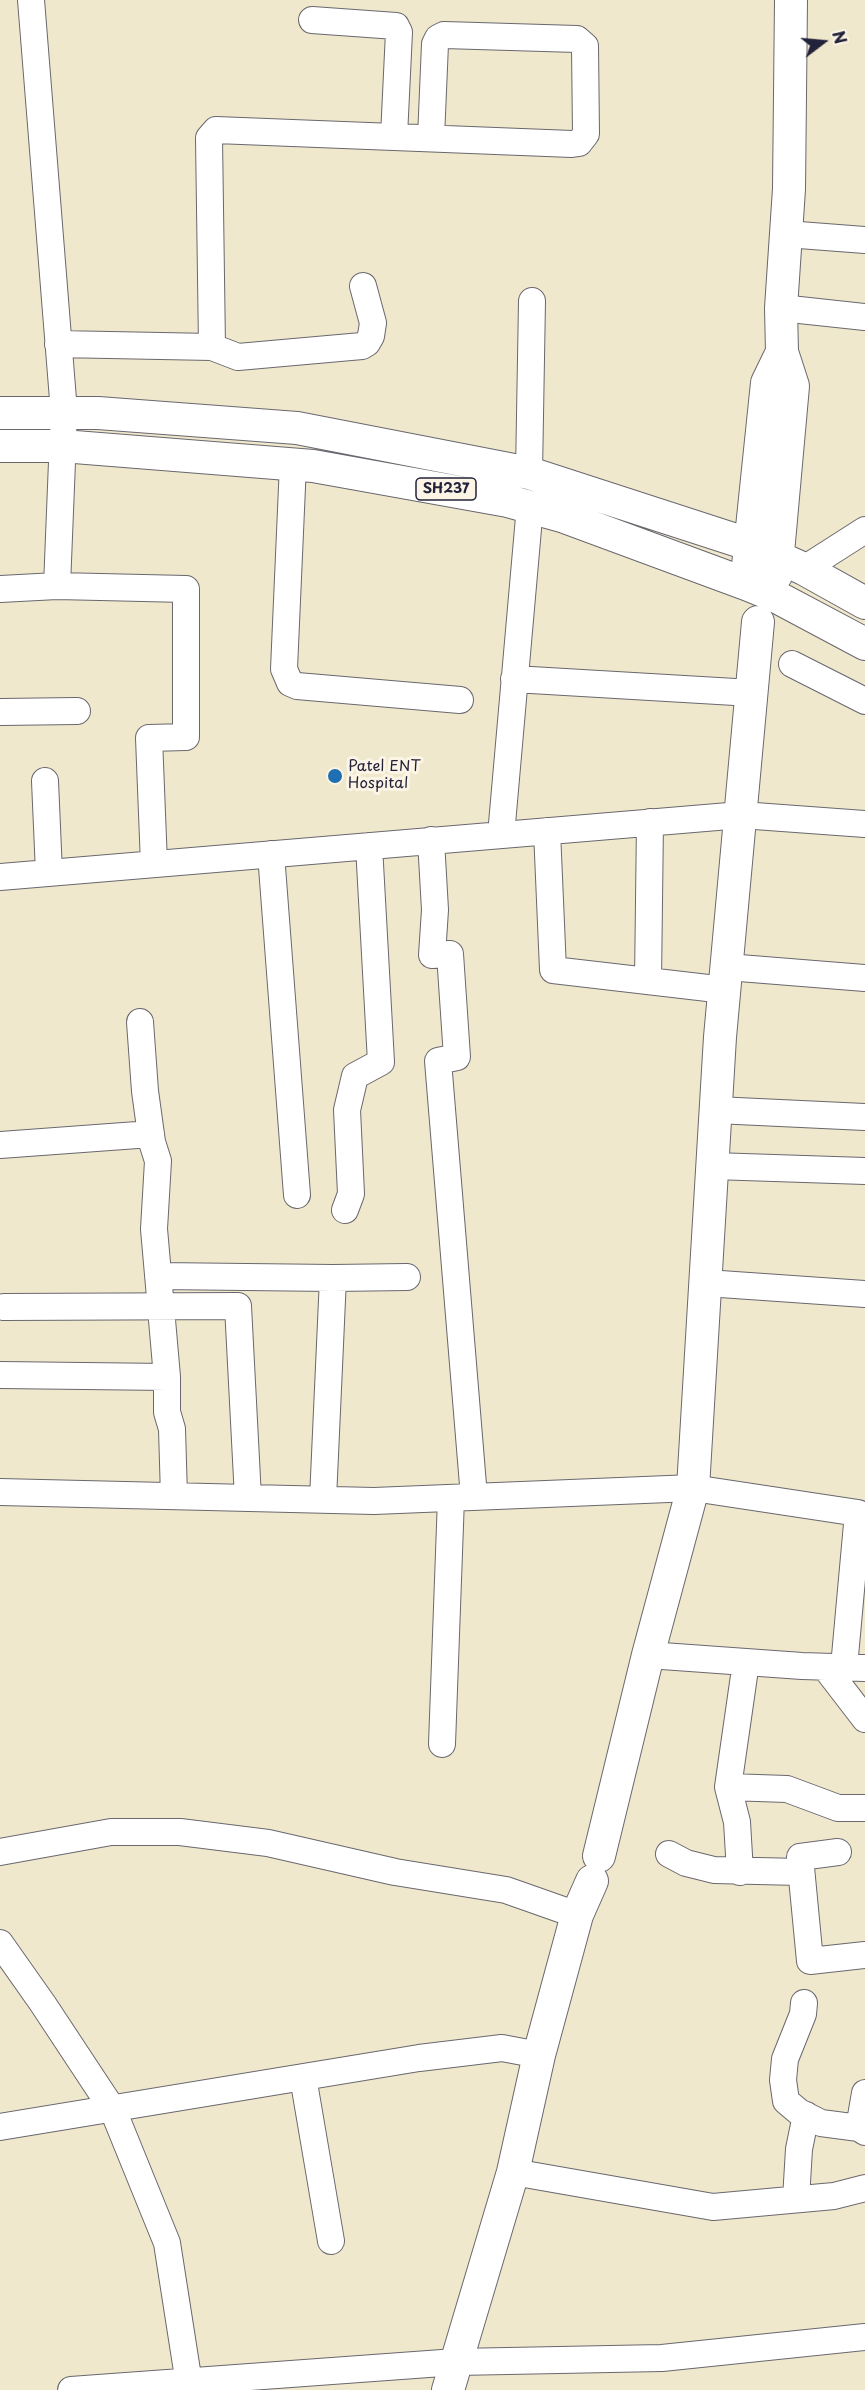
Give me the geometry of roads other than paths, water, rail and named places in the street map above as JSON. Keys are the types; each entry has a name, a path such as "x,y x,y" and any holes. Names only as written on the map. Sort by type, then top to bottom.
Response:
{"main road":[{"path":"760,590 777,557 767,383 782,352 781,308 789,189 791,0"},
{"name":"SH237","path":"0,413 64,412 297,428 529,473 777,557 865,603"},
{"name":"SH237","path":"0,446 62,446 330,468 530,506 760,590 865,644"},
{"path":"452,2376 513,2172 539,2055 577,1915 595,1868 648,1655 693,1488 716,1110 758,622"}],"street":[{"path":"31,0 64,412 57,586"},
{"path":"312,20 396,26 399,32 394,136"},
{"path":"213,347 208,138 211,134 223,129 431,138 579,143 586,134 585,46 577,39 444,35 438,38 435,44 431,138"},
{"path":"786,234 865,240"},
{"path":"58,344 213,347 238,357 362,346 371,336 373,323 363,286"},
{"path":"529,473 532,301"},
{"path":"781,308 865,317"},
{"path":"293,464 284,669 290,683 297,686 460,700"},
{"path":"501,835 530,506"},
{"path":"777,557 865,530"},
{"path":"0,589 57,586 186,589 186,737 149,738 154,864"},
{"path":"758,622 760,590"},
{"path":"792,664 865,701"},
{"path":"514,679 752,693"},
{"path":"0,712 77,711"},
{"path":"45,781 49,873"},
{"path":"0,877 741,815 865,824"},
{"path":"648,981 650,822"},
{"path":"547,831 553,970 648,981 726,978 865,978"},
{"path":"431,840 435,910 432,955 450,954 457,1058 438,1061 462,1497 442,1744"},
{"path":"345,1210 351,1194 347,1110 355,1076 381,1062 369,846"},
{"path":"271,854 297,1195"},
{"path":"140,1022 152,1134 158,1161 154,1229 167,1377 167,1412 172,1429 174,1496"},
{"path":"716,1110 865,1117"},
{"path":"0,1145 152,1134"},
{"path":"713,1166 865,1171"},
{"path":"159,1275 333,1278 407,1276"},
{"path":"323,1499 333,1278"},
{"path":"706,1283 865,1294"},
{"path":"4,1307 238,1306 248,1498"},
{"path":"0,1375 167,1377"},
{"path":"0,1492 374,1501 693,1488 858,1513 845,1667 865,1719"},
{"path":"648,1655 845,1667"},
{"path":"740,1872 737,1822 728,1787 746,1662"},
{"path":"728,1787 787,1789 838,1808 865,1808"},
{"path":"0,1852 111,1832 180,1832 268,1843 395,1872 506,1890 577,1915"},
{"path":"838,1852 800,1857 810,1961 865,1955"},
{"path":"669,1854 686,1863 714,1870 801,1872"},
{"path":"0,1943 113,2110 167,2243 190,2386"},
{"path":"804,2003 800,2022 790,2040 785,2059 783,2080 786,2101 821,2123 862,2130 865,2093"},
{"path":"0,2127 419,2058 502,2048 539,2055"},
{"path":"303,2077 331,2241"},
{"path":"796,2199 799,2149 806,2115"},
{"path":"513,2172 713,2207 834,2196 865,2188"},
{"path":"71,2390 452,2376 662,2358 865,2337"}],"place":[{"name":"Patel ENT Hospital","path":"335,776"}]}
